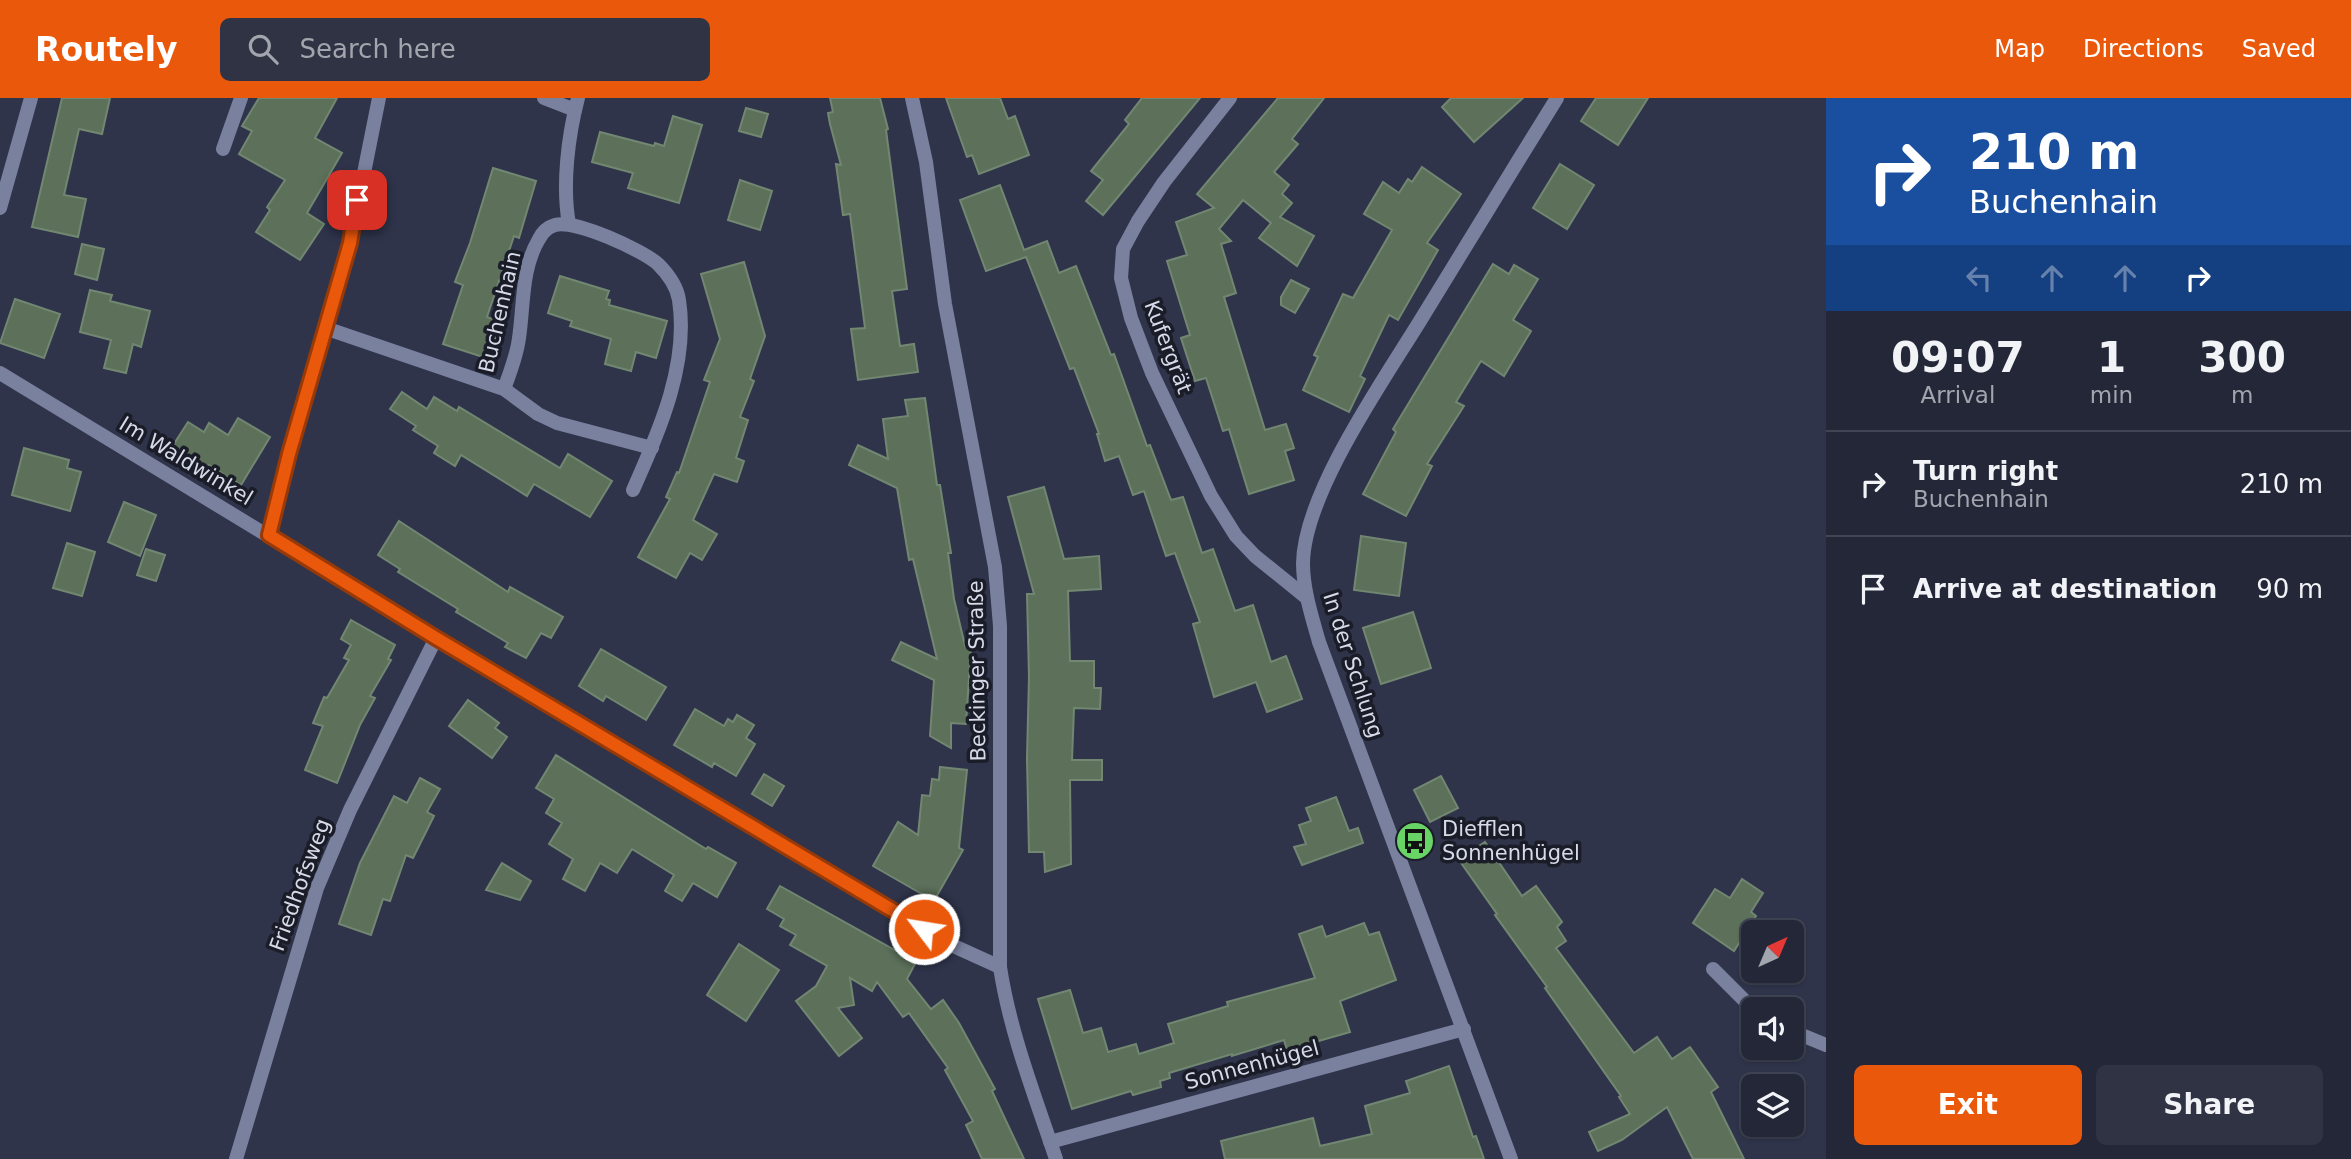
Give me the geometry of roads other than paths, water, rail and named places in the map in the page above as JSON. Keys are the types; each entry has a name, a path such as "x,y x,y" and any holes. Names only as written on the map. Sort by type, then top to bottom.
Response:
{"street":[{"path":"0,208 31,98"},
{"path":"223,149 241,98"},
{"path":"269,535 350,243 379,98"},
{"path":"544,98 576,104 565,183 569,224 636,251 656,263 671,277 679,297 681,345 669,399 652,448 633,490"},
{"name":"Beckinger Straße","path":"912,98 926,162 945,304 995,567 1000,626 1000,967 1012,1025 1056,1159"},
{"name":"Kufergrät","path":"1230,98 1164,182 1138,221 1123,249 1121,278 1131,318 1152,373 1211,496 1236,536 1255,556 1307,598"},
{"name":"In der Schlung","path":"1511,1159 1327,665 1307,598 1303,563 1308,531 1337,461 1557,98"},
{"name":"Buchenhain","path":"504,389 519,338 527,271 538,240 555,225 569,224"},
{"name":"Buchenhain","path":"325,328 504,389 538,414 557,423 652,448"},
{"name":"Im Waldwinkel","path":"0,373 436,638 947,943 1000,967"},
{"name":"Friedhofsweg","path":"236,1159 317,888 332,848 436,638"},
{"path":"1713,969 1741,997"},
{"name":"Sonnenhügel","path":"1050,1142 1464,1029"},
{"path":"1804,1036 1826,1045"}],"place":[{"name":"Diefflen Sonnenhügel","path":"1415,841"}]}
